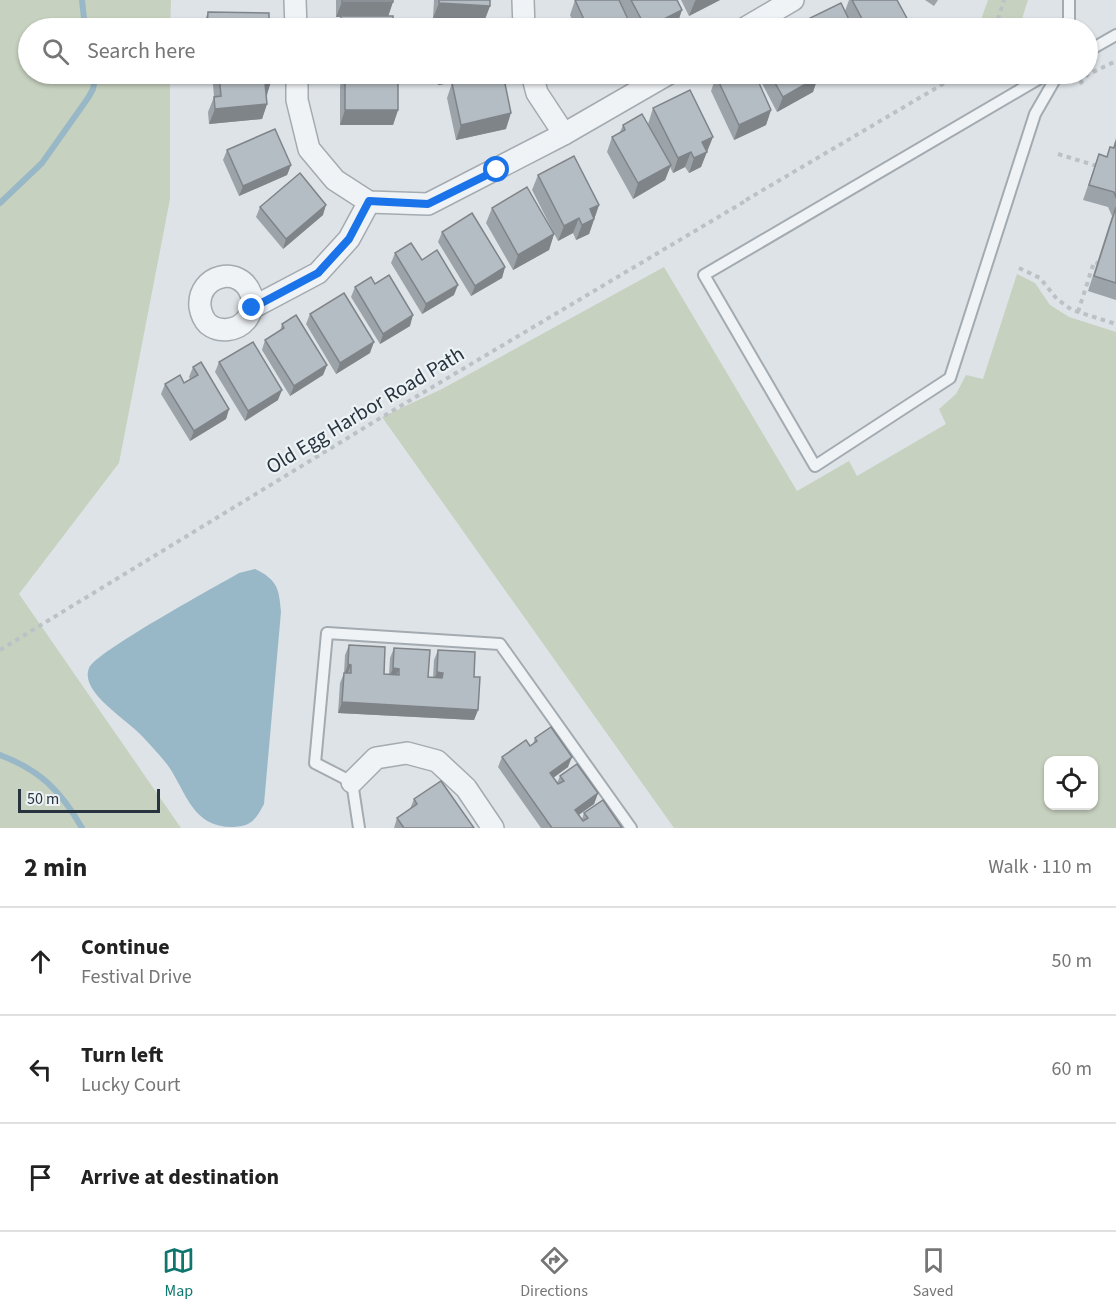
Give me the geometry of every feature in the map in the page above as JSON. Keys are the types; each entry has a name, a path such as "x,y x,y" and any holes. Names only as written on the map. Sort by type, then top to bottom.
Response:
{"street":[{"path":"295,0 296,18"},
{"path":"523,0 524,18"},
{"path":"762,18 793,0"},
{"path":"297,84 297,100 309,149 335,180 369,201 428,204 564,134 651,84"},
{"path":"535,84 537,93 564,134"},
{"path":"252,308 318,273 349,239 369,201"},
{"path":"352,782 376,758 407,753 437,760 466,788 493,828"}],"lane":[{"path":"1069,0 1069,18"},
{"path":"1098,45 1116,35"},
{"path":"1030,84 704,275 815,465 950,378 1035,114 1052,84"},
{"path":"359,828 352,782 315,763 327,633 500,644 631,828"}],"path":[{"path":"998,18 1004,0"},
{"path":"1098,70 1116,61"},
{"name":"Old Egg Harbor Road Path","path":"0,650 704,224 943,84"},
{"path":"1058,154 1103,167"},
{"path":"1078,312 1094,262 1097,263"},
{"path":"1019,268 1040,278 1057,299 1072,310 1116,324"}],"green space":[{"path":"0,0 171,0 170,18 18,18 18,84 170,84 170,199 119,463 19,594 181,828 0,828"},
{"path":"988,0 1028,0 1022,18 982,18"},
{"path":"664,267 797,491 849,461 857,476 946,424 939,409 956,394 966,375 983,379 1017,274 1035,283 1050,305 1069,317 1116,332 1116,828 674,828 382,417 442,389"}],"water":[{"path":"255,569 273,581 278,591 281,612 264,804 256,818 249,823 234,827 220,826 200,816 159,755 135,729 98,696 88,677 89,668 112,648 158,619 239,573"}],"building":[{"path":"342,0 393,0 393,2 342,2"},
{"path":"439,0 490,0 490,6 439,3"},
{"path":"575,0 619,0 627,18 583,18"},
{"path":"631,0 677,0 682,10 666,18 641,18"},
{"path":"852,0 897,0 907,18 862,18"},
{"path":"841,3 848,18 810,18"},
{"path":"208,12 269,13 269,18 208,18"},
{"path":"341,16 393,16 393,18 341,18"},
{"path":"220,84 265,84 267,104 215,109 214,97 221,96"},
{"path":"345,84 398,84 398,110 345,110"},
{"path":"452,84 505,84 511,113 461,125"},
{"path":"720,84 759,84 771,110 739,125"},
{"path":"776,84 806,84 783,97"},
{"path":"690,90 713,137 702,142 707,152 694,158 691,152 678,158 653,108"},
{"path":"642,114 671,165 638,183 612,137 625,130 623,125"},
{"path":"275,129 291,165 243,186 227,150"},
{"path":"1116,141 1116,198 1114,192 1089,185 1099,154 1107,157 1110,147 1114,148"},
{"path":"574,156 599,205 590,209 594,219 582,225 579,218 564,226 538,175"},
{"path":"300,173 326,205 286,239 260,207"},
{"path":"527,187 554,234 518,255 492,208"},
{"path":"1116,207 1116,283 1094,276"},
{"path":"472,213 505,267 475,286 442,232"},
{"path":"411,243 422,260 437,250 458,285 426,304 395,253"},
{"path":"389,275 413,315 383,334 355,287 371,277 375,284"},
{"path":"344,293 374,342 340,363 310,314"},
{"path":"296,315 327,365 294,386 265,340 284,328 282,324"},
{"path":"253,342 282,390 248,411 219,362"},
{"path":"201,362 229,409 194,431 165,384 180,375 184,383 198,375 193,367"},
{"path":"349,645 385,647 384,674 399,675 399,669 393,668 394,648 430,650 428,677 442,678 443,673 437,672 438,650 475,652 474,677 480,677 478,710 342,702 344,673 351,673 351,665 348,664"},
{"path":"551,727 572,757 550,773 558,784 564,781 560,776 577,764 598,793 575,810 583,821 588,818 584,813 603,800 622,828 552,828 502,757 526,740 530,746 537,741 535,738"},
{"path":"441,781 474,828 404,828 397,818 417,804 414,799"}],"waterway":[{"path":"82,0 84,18"},
{"path":"0,203 42,163 88,98 94,84"},
{"path":"0,755 27,768 48,783 66,803 82,828"}],"route":[{"path":"252,308 318,273 349,239 369,201 428,204 497,170"}]}
